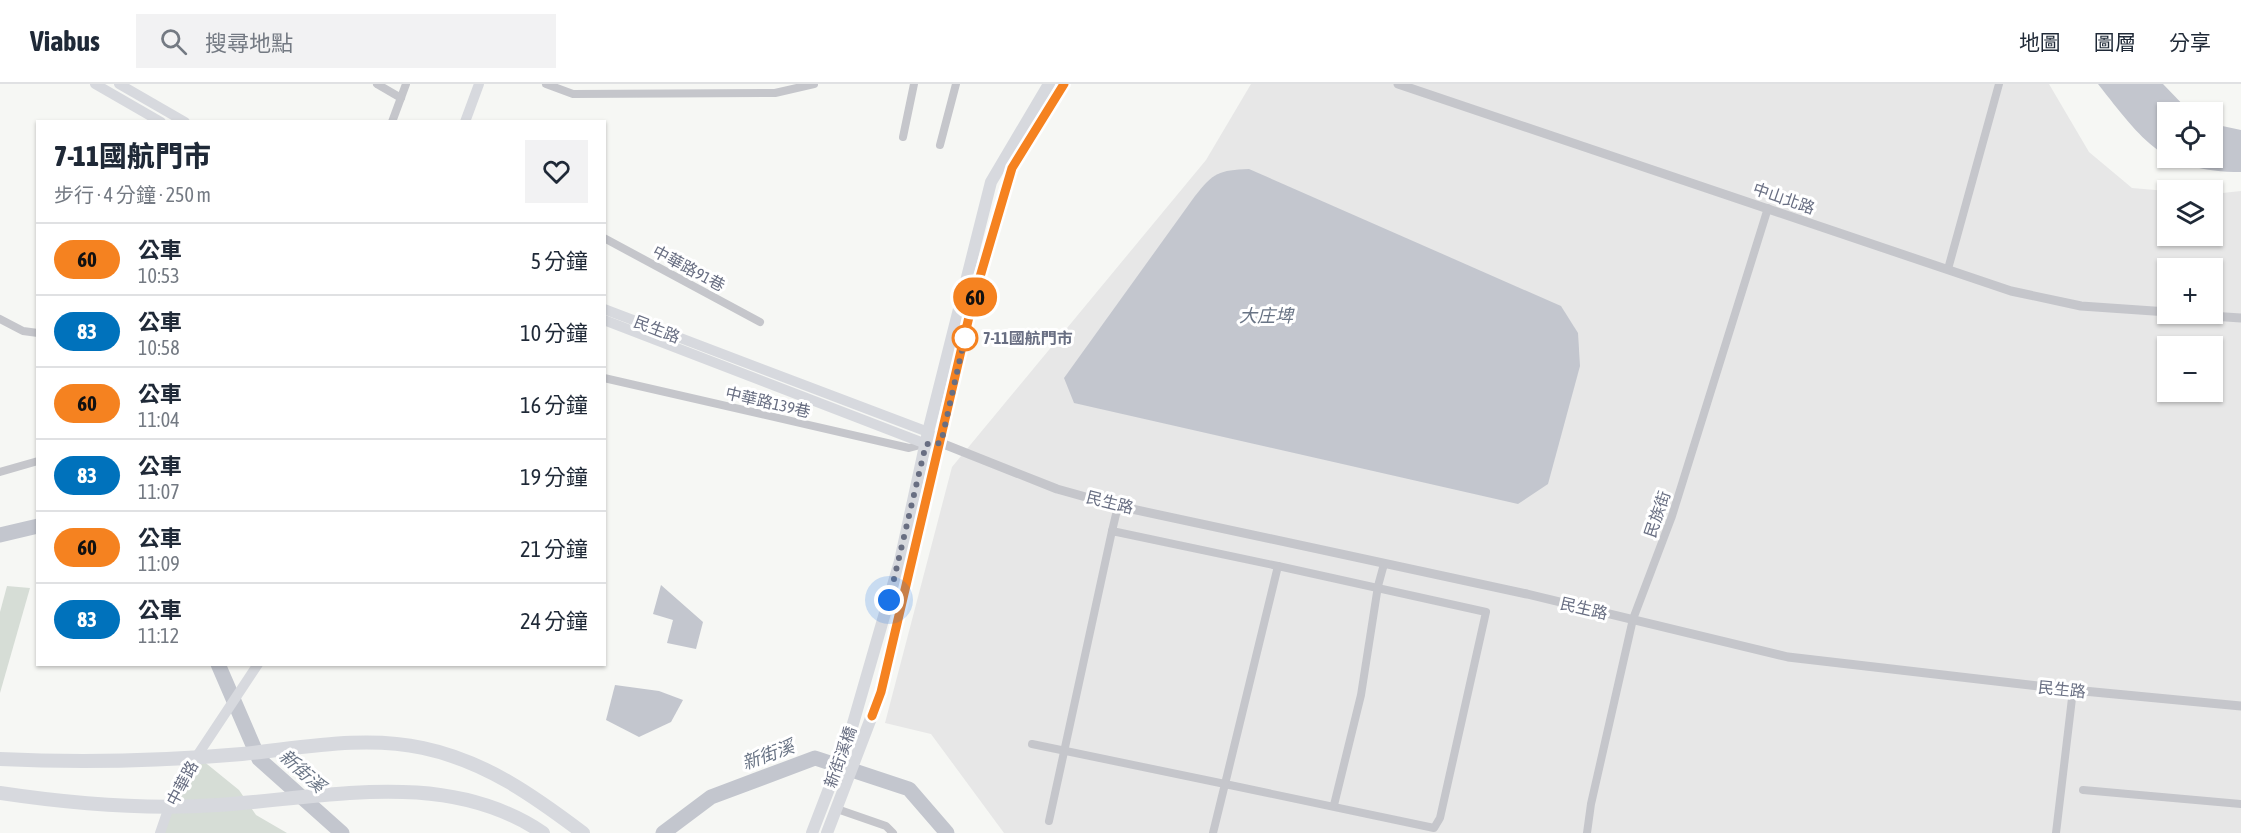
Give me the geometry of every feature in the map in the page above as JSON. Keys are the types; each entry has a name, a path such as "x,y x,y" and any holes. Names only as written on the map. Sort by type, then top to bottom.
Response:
{"highway":[{"path":"0,759 172,758 349,743 378,743 423,748 482,767 531,795 583,833"},
{"path":"0,793 51,801 133,807 219,805 366,790 396,790 434,794 488,807 516,818 543,833"}],"main road":[{"path":"94,84 157,120"},
{"path":"119,84 181,120"},
{"path":"466,120 479,84"},
{"name":"新街溪橋","path":"812,833 858,707 900,561 927,438 991,182 1049,84"},
{"name":"新街溪橋","path":"828,833 881,692 972,304 1012,168 1064,84"},
{"name":"民生路","path":"606,310 927,438"},
{"name":"民生路","path":"606,321 941,443"},
{"name":"中華路","path":"160,833 172,798 256,667"}],"street":[{"path":"377,84 402,98"},
{"path":"393,120 405,84"},
{"path":"546,84 562,87 573,94 776,93 814,84"},
{"path":"903,137 914,84"},
{"path":"940,145 956,84"},
{"name":"中山北路","path":"1398,84 2011,291 2080,306 2157,311"},
{"path":"1948,269 2000,84"},
{"name":"民族街","path":"1587,833 1591,804 1633,619 1672,516 1768,208"},
{"name":"中華路91巷","path":"606,239 760,322"},
{"path":"2223,317 2241,318"},
{"path":"0,319 23,331 36,333"},
{"name":"中華路139巷","path":"606,378 909,448 927,438"},
{"name":"民生路","path":"941,443 1057,489 1118,506 1633,619 1788,657 2073,690 2241,706"},
{"path":"0,472 36,461"},
{"path":"1049,821 1118,506"},
{"path":"1032,744 1334,805 1434,828 1440,818 1486,612 1378,586 1112,531"},
{"path":"1334,805 1360,695 1378,586 1384,564"},
{"path":"1213,833 1278,566"},
{"path":"2056,833 2073,690"},
{"path":"2083,790 2241,804"},
{"path":"837,810 886,826 892,833"}],"shaded area":[{"path":"1251,84 2049,84 2089,152 2132,188 2157,190 2157,246 2223,246 2223,193 2241,191 2241,833 1004,833 931,734 885,723 952,467 1206,160"},
{"path":"7,586 30,588 0,693 0,612"},
{"path":"202,760 239,790 256,815 287,833 160,833 167,812"}],"water":[{"path":"2098,84 2163,84 2180,102 2157,102 2157,149 2128,122"},
{"path":"2223,126 2241,130 2241,172 2201,168 2223,168"},
{"name":"大庄埤","path":"1249,169 1561,306 1578,333 1580,366 1548,484 1518,504 1074,403 1064,378 1195,196 1207,182 1218,174 1230,170"},
{"path":"661,585 703,622 696,649 667,643 673,620 653,614"},
{"path":"615,685 659,691 683,700 671,722 639,737 606,720"}],"waterway":[{"name":"新街溪","path":"0,535 36,526"},
{"name":"新街溪","path":"219,666 259,759 342,833"},
{"name":"新街溪","path":"663,833 711,797 815,758 909,789 947,833"}],"bus line":[{"name":"60","path":"872,716 881,692 927,506 972,304 1012,168 1064,84"}],"place":[{"name":"7-11國航門市","path":"965,338"}],"route":[{"path":"889,600 926,444 941,443 967,328 965,338"}]}
